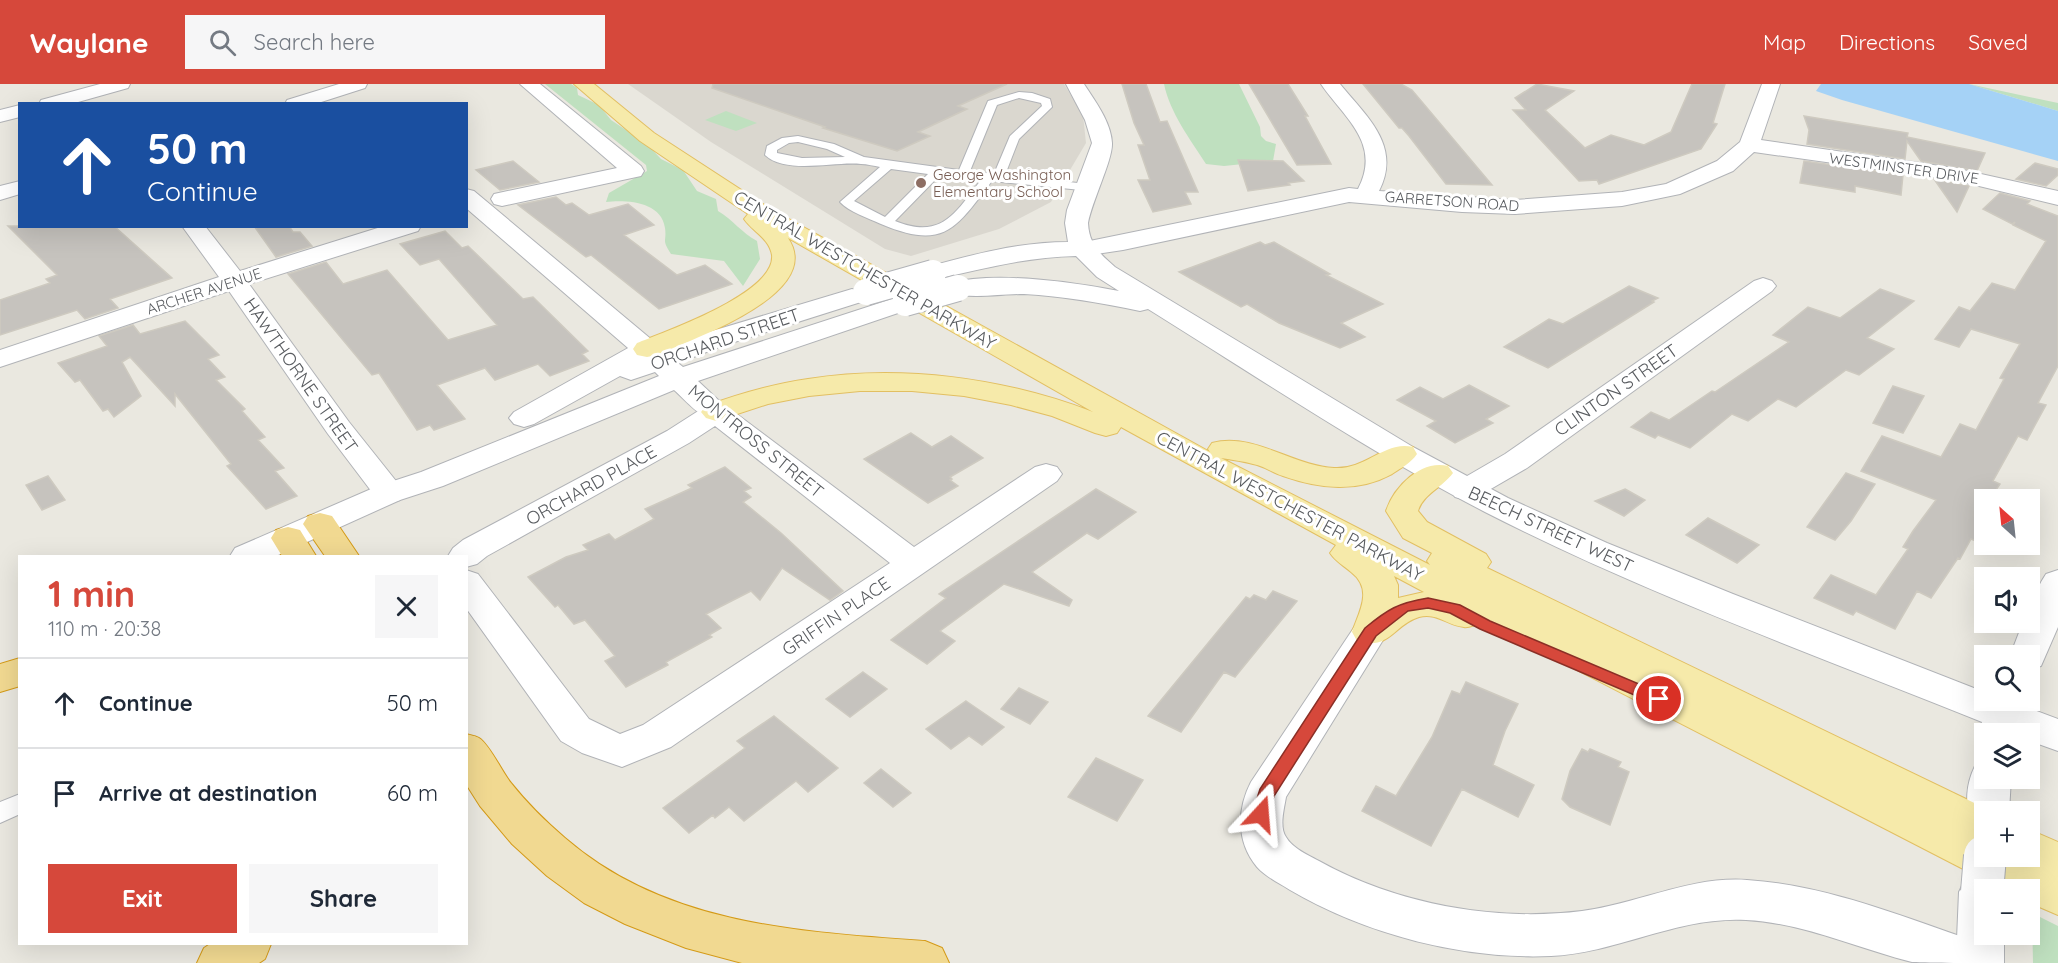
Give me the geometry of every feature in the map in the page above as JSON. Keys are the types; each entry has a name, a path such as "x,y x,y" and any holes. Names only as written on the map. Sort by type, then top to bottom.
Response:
{"highway":[{"path":"320,525 341,555"},
{"path":"0,678 18,673"},
{"path":"468,753 509,813 534,840 568,868 625,904 663,919 721,937 786,950 925,963"},
{"path":"221,963 247,945"}],"main road":[{"name":"CENTRAL WESTCHESTER PARKWAY","path":"584,84 641,132 714,182 824,250 1291,508 1699,702 1974,823"},
{"name":"CENTRAL WESTCHESTER PARKWAY","path":"607,84 643,115 816,227 1223,449 2058,895"},
{"path":"662,363 762,294 780,274 784,259 777,238 714,182"},
{"path":"716,412 742,401 776,393 836,385 913,382 968,386 1032,399 1094,421 1138,441 1177,447"},
{"path":"1223,449 1264,457 1302,472 1330,478 1350,478 1376,471 1402,454"},
{"path":"1451,482 1406,498 1402,512 1415,530 1585,620 1699,702"},
{"path":"1291,508 1316,536 1354,558 1377,575 1382,595 1370,632"},
{"path":"1370,632 1405,607 1428,603 1440,605 1699,702"},
{"path":"2040,854 2058,863"}],"street":[{"path":"55,102 121,84"},
{"path":"308,102 358,84"},
{"path":"502,199 633,171 529,84"},
{"path":"987,258 1060,222 1088,188 1102,144 1092,114 1075,84"},
{"path":"1330,84 1361,120 1375,148 1379,168 1374,183 1366,195"},
{"name":"GARRETSON ROAD","path":"1083,249 1123,243 1334,197 1366,195 1462,205 1515,207 1622,199 1672,189 1725,166 1749,145 1771,84"},
{"name":"WESTMINSTER DRIVE","path":"1749,145 1954,174 2058,198"},
{"path":"0,193 18,188"},
{"name":"MONTROSS STREET","path":"470,203 662,363 716,412 912,563"},
{"path":"1060,222 1076,236 1083,249"},
{"name":"HAWTHORNE STREET","path":"195,228 236,280 362,462 389,493"},
{"name":"ARCHER AVENUE","path":"0,359 236,280 404,228"},
{"name":"ORCHARD STREET","path":"253,555 293,547 320,525 389,493 432,479 712,340 866,292 987,258 1044,249 1083,249"},
{"name":"ORCHARD STREET","path":"389,493 419,470 524,418 662,363 892,307 1064,258 1083,249"},
{"name":"BEECH STREET WEST","path":"1083,249 1093,262 1106,272 1162,308 1451,482 1626,564 2004,716 2058,735"},
{"path":"958,288 1005,285 1043,287 1095,293 1162,308"},
{"name":"CLINTON STREET","path":"1451,482 1516,461 1763,286"},
{"name":"ORCHARD PLACE","path":"466,555 475,548 678,437 716,412"},
{"name":"GRIFFIN PLACE","path":"468,585 575,730 596,742 622,751 657,736 1046,474"},
{"path":"2032,645 2058,582"},
{"path":"1370,632 1266,794 1261,814 1262,833 1268,849 1315,884 1394,914 1469,929 1521,935 1583,932 1701,902 1745,900 1805,910 1872,927 1974,963"},
{"path":"0,670 18,662"},
{"path":"1980,963 1984,874"}],"lane":[{"path":"888,165 846,202 909,231 926,234 935,232 954,220 994,177 1014,138 1047,107 1046,101 1023,89 992,102 963,174"},
{"path":"861,160 830,146 798,139 776,144 770,152 776,158 788,160 861,160 1088,188"},
{"path":"888,221 937,171"},
{"path":"0,813 18,804"}],"shaded area":[{"name":"George Washington Elementary School","path":"628,84 1064,84 1083,115 1086,143 1051,202 999,229 911,256 885,249 711,142"}],"green space":[{"path":"545,84 571,84 577,88 578,95 599,105 611,120 647,144 661,159 683,170 697,191 716,199 718,211 757,241 760,259 743,286 724,261 671,254 665,243 665,228 662,219 650,207 632,202 606,202 609,193 647,171 646,165"},
{"path":"1164,84 1239,84 1260,127 1261,136 1266,141 1276,144 1273,161 1224,166 1206,164 1176,115"},
{"path":"1969,84 2058,103 2058,111"},
{"path":"726,111 757,123 736,131 705,120"},
{"path":"2040,917 2058,926 2058,963 2033,963 2033,945 2040,945"}],"water":[{"path":"1821,84 1969,84 2058,111 2058,161 1842,100 1816,91"}],"building":[{"path":"713,84 1007,84 958,106 967,109 918,132 930,136 897,151 823,128 825,127 712,88"},
{"path":"1122,84 1146,84 1160,122 1167,121 1198,192 1185,192 1191,204 1153,212 1138,180 1150,180 1138,145 1144,145 1134,123"},
{"path":"1249,84 1288,84 1308,116 1305,116 1331,164 1297,165"},
{"path":"1363,84 1401,84 1412,90 1492,185 1446,184 1409,136 1402,128 1399,128"},
{"path":"1537,84 1574,91 1545,110 1585,148 1611,135 1644,145 1671,132 1692,84 1725,84 1713,123 1717,124 1701,149 1599,184 1597,180 1579,181 1513,110 1526,110 1515,98"},
{"path":"1804,116 1908,133 1907,137 1985,153 1977,171 1921,161 1907,141 1905,159 1807,144 1809,130"},
{"path":"1238,160 1283,161 1304,181 1248,191"},
{"path":"513,161 539,182 500,190 476,170"},
{"path":"1804,161 1903,175 1901,195 1855,186 1855,192 1800,183"},
{"path":"2035,163 2058,169 2058,175 2046,186 2016,179"},
{"path":"1934,179 1969,186 1957,212"},
{"path":"2000,193 2030,201 2027,204 2058,216 2058,366 2038,403 2046,405 2027,440 2018,436 1993,481 2000,484 1997,489 1974,489 1974,540 1971,539 1960,559 1958,558 1931,598 1917,591 1895,629 1856,611 1853,615 1814,598 1831,575 1876,595 1908,549 1903,547 1913,531 1936,500 1861,471 1882,436 1941,457 1960,424 1976,430 2004,379 2000,378 2020,344 1971,329 1959,347 1935,339 1959,307 1970,311 1992,283 2015,290 2046,241 2013,225 2015,222 2012,224 1983,209"},
{"path":"556,197 566,205 572,203 589,215 628,204 654,225 624,235 677,275 705,265 732,284 659,309 591,255 586,257 518,205"},
{"path":"8,226 18,226 18,228 116,228 172,278 110,299 118,308 85,319 77,310 0,335 0,300 50,283 46,279 57,275"},
{"path":"255,228 290,228 293,232 300,232 312,246 276,257"},
{"path":"445,231 462,248 468,246 523,299 533,297 588,351 582,354 589,361 550,376 538,364 495,380 485,368 437,385 465,419 434,430 430,425 417,430 379,373 372,375 288,274 326,262 343,284 387,270 448,340 497,325 439,259 420,265 400,244"},
{"path":"1260,242 1265,245 1274,242 1330,274 1326,275 1383,304 1341,323 1365,337 1340,348 1279,323 1247,304 1241,307 1179,272"},
{"path":"1629,286 1658,298 1548,368 1504,347 1549,319 1563,324"},
{"path":"1880,289 1914,301 1867,338 1894,349 1859,375 1846,370 1796,407 1778,399 1748,421 1732,414 1690,448 1658,435 1655,438 1631,427 1651,412 1669,420 1789,342 1773,335 1808,307 1840,318"},
{"path":"185,321 219,355 208,359 225,377 216,380 245,409 242,411 265,437 258,440 284,468 275,471 297,496 266,509 227,466 231,464 175,394 175,406 130,357 122,362 141,396 114,417 108,409 103,411 80,380 75,382 58,363 107,346 99,336 133,325 140,334"},
{"path":"1469,385 1509,406 1486,419 1493,423 1455,443 1427,426 1436,421 1397,400 1420,387 1443,399"},
{"path":"1893,386 1924,396 1903,433 1873,423"},
{"path":"911,433 932,447 951,436 983,458 950,477 952,479 950,480 958,486 928,503 864,459"},
{"path":"725,467 751,488 744,491 751,497 743,502 781,533 843,591 830,600 782,568 760,600 751,591 706,614 721,628 709,635 712,637 666,662 668,665 626,687 605,661 615,656 585,620 574,624 558,605 555,607 528,577 566,557 588,550 583,545 609,534 615,540 654,519 645,509 692,488 688,485"},
{"path":"1846,473 1875,484 1851,521 1835,540 1807,527"},
{"path":"48,476 65,500 42,510 26,485"},
{"path":"1096,489 1136,512 1098,539 1087,533 1032,572 1072,600 1069,606 1004,584 940,631 955,641 927,664 891,640 946,598 939,594"},
{"path":"1625,489 1645,500 1624,516 1595,501"},
{"path":"1708,518 1759,545 1737,563 1686,535"},
{"path":"1273,591 1297,601 1235,677 1224,672 1181,732 1148,716 1246,597 1250,599 1254,595 1266,600"},
{"path":"863,672 887,689 850,717 826,699"},
{"path":"1466,682 1518,704 1493,765 1534,785 1518,817 1462,789 1431,846 1362,811 1376,786 1396,796 1432,737 1452,691 1460,694"},
{"path":"1019,688 1048,702 1030,724 1001,709"},
{"path":"966,701 1004,727 982,745 969,736 951,749 926,729"},
{"path":"774,716 838,768 808,792 796,781 744,821 729,807 715,818 713,815 689,833 663,808 745,748 737,741"},
{"path":"1582,749 1588,752 1590,749 1621,762 1618,767 1629,772 1610,825 1570,807 1562,799 1570,771"},
{"path":"1096,758 1143,780 1117,821 1068,797"},
{"path":"881,769 911,793 893,807 864,783"}],"place":[{"name":"George Washington Elementary School","path":"921,183"}],"route":[{"path":"1261,814 1266,794 1370,632 1395,612 1415,604 1428,603 1454,609 1485,625 1659,699"}]}
